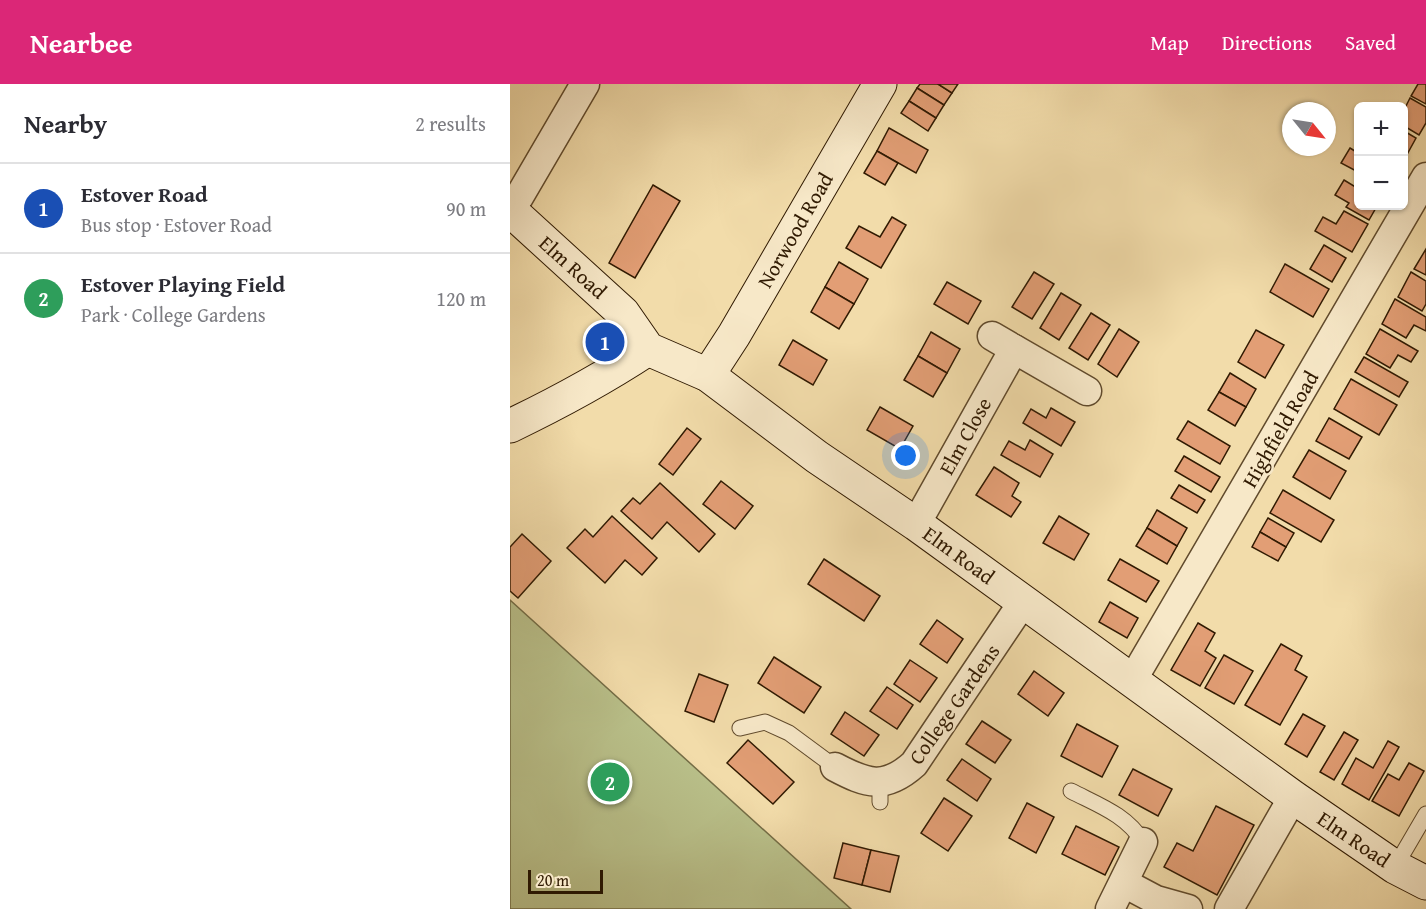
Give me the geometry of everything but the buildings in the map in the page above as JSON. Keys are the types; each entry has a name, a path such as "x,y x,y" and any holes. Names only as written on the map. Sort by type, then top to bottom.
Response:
{"main road":[{"name":"Norwood Road","path":"708,375 740,325 880,84"},
{"name":"Elm Road","path":"510,209 623,313 648,348 708,375 738,400 817,457 916,524 1293,797 1395,867 1426,883"},
{"path":"510,426 570,396 648,348"}],"street":[{"path":"510,209 585,84"},
{"name":"Highfield Road","path":"1133,679 1426,177"},
{"name":"Elm Close","path":"916,524 1003,343 1087,392"},
{"name":"College Gardens","path":"835,767 880,793 902,775 914,764 1023,602"},
{"path":"1229,909 1293,797"},
{"path":"1110,909 1143,842"},
{"path":"1124,883 1156,900 1188,909"}],"lane":[{"path":"740,728 765,722 789,733 835,767"},
{"path":"1071,791 1117,815 1135,828 1143,842"},
{"path":"1395,867 1426,814"}],"green space":[{"path":"510,600 851,909 510,909"}],"place":[{"name":"Estover Road","path":"605,342"},
{"name":"Estover Playing Field","path":"610,782"}]}
